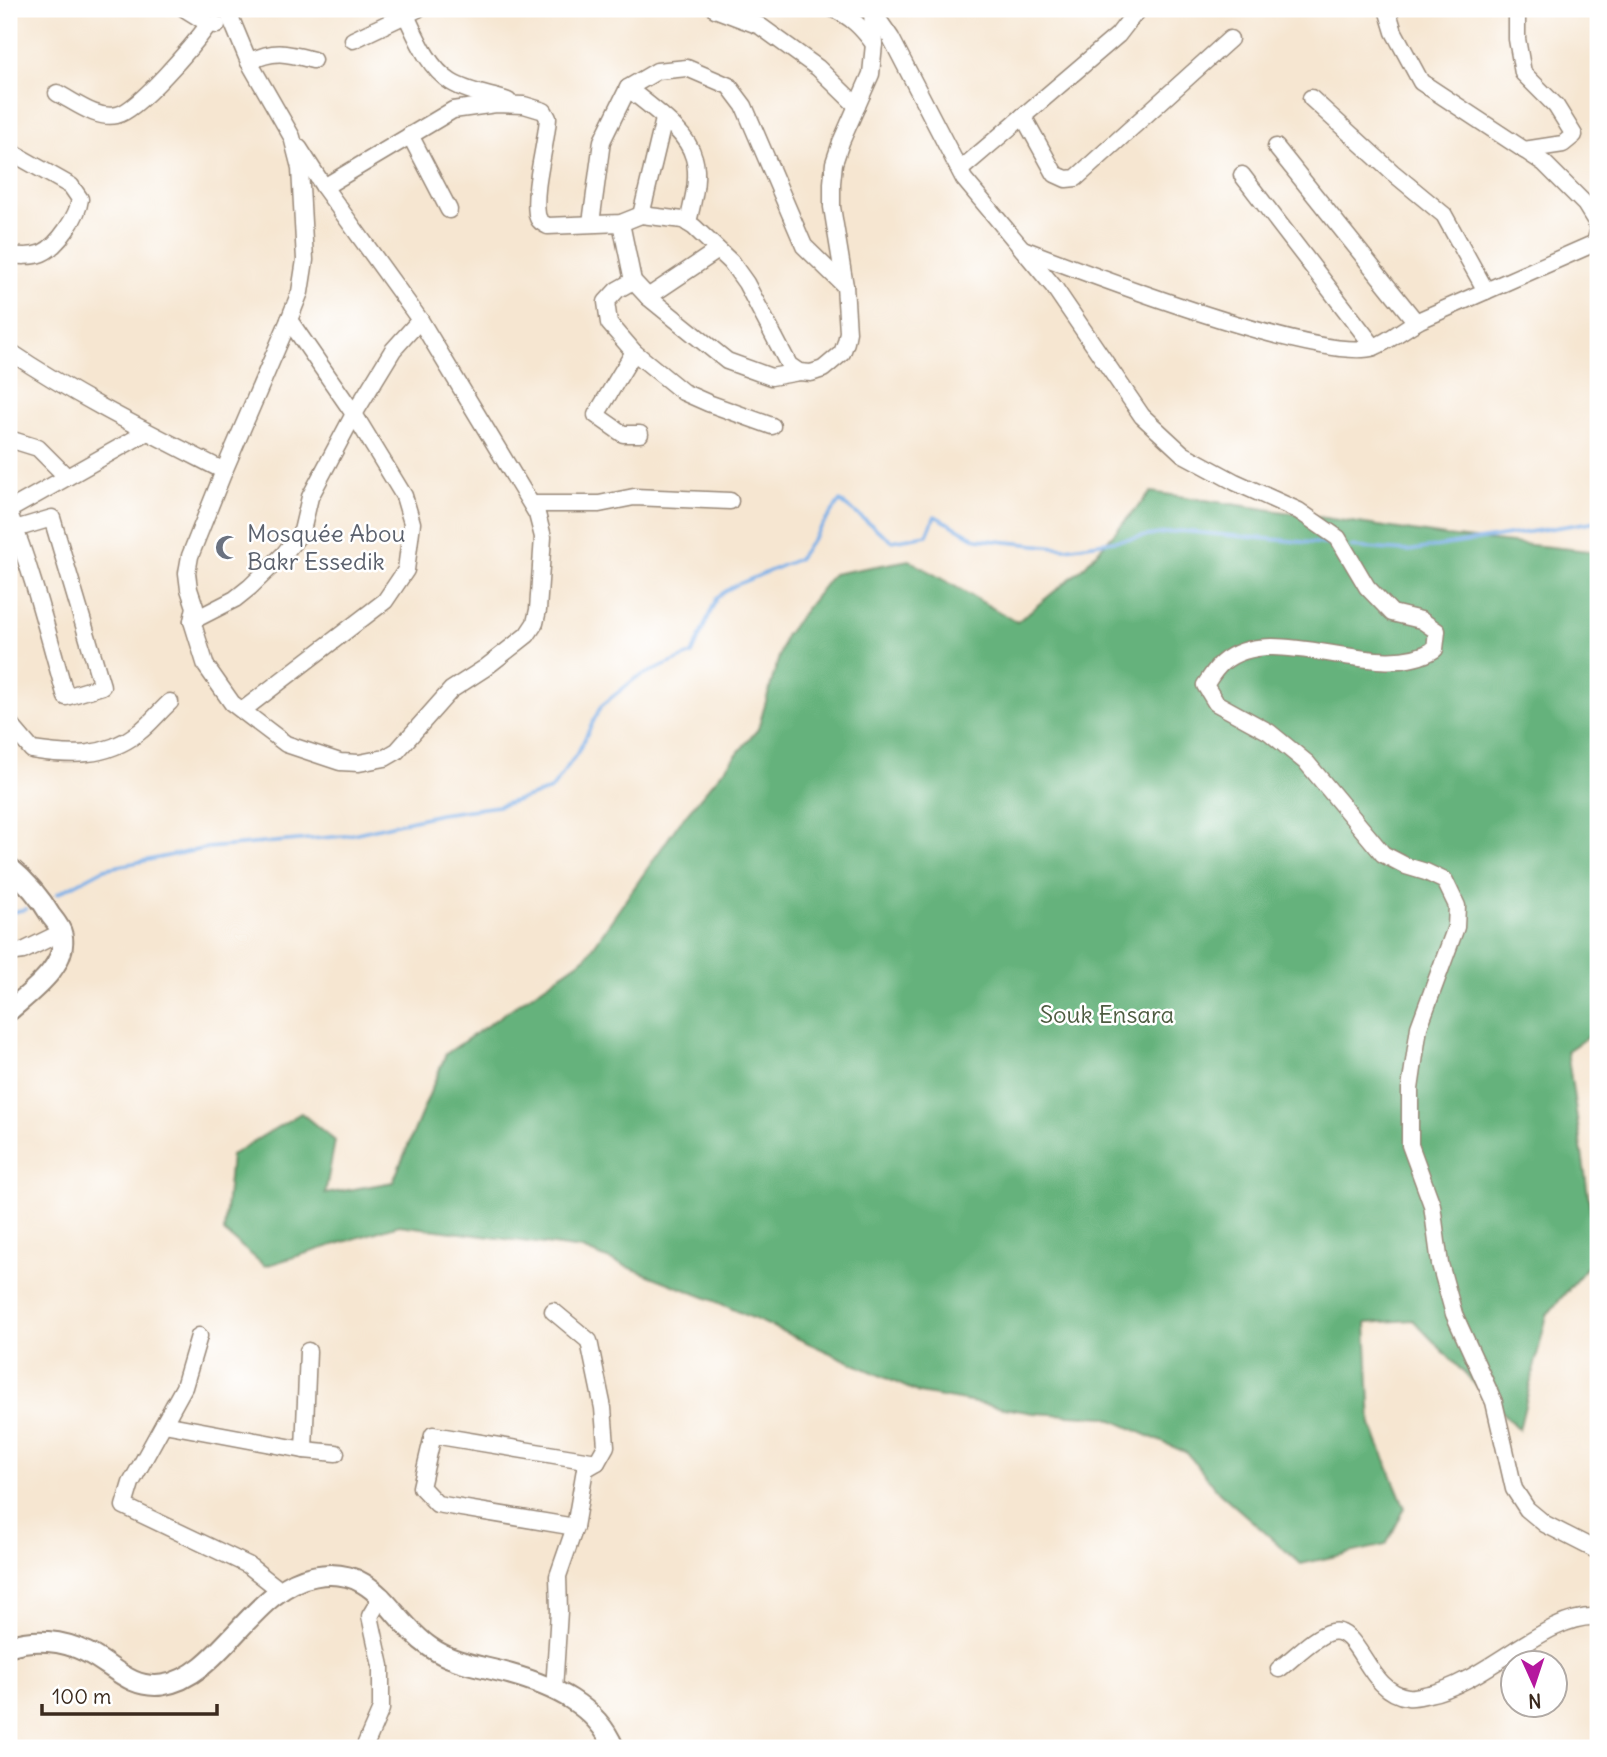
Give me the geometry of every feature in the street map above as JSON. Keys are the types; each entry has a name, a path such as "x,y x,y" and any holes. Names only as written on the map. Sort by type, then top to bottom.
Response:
{"main road":[{"path":"9,867 38,897 62,932 58,960 47,975 9,1011"},
{"path":"9,1646 38,1641 64,1643 88,1652 127,1679 144,1685 163,1685 185,1677 207,1662 267,1601 281,1591 313,1576 337,1575 360,1581 382,1596 412,1632 431,1648 457,1661 512,1674 582,1704 599,1722 614,1748"}],"street":[{"path":"185,9 209,24 224,23 231,11"},
{"path":"715,9 760,26 818,68 857,106"},
{"path":"833,9 849,16 863,28 874,44"},
{"path":"621,223 632,281 727,361 771,377 824,369 842,353 848,332 845,286 832,207 832,183 834,163 870,74 874,44 872,9"},
{"path":"872,9 891,38 964,179 1055,287 1142,416 1183,454 1299,511 1338,538 1367,587 1392,613 1420,620 1437,631 1435,649 1423,657 1400,661 1276,647 1242,651 1221,664 1205,685 1216,703 1269,732 1307,763 1383,854 1445,881 1457,906 1456,927 1419,1027 1410,1089 1410,1145 1432,1205 1440,1264 1454,1314 1494,1402 1514,1489 1527,1509 1545,1524 1598,1551"},
{"path":"960,170 1118,35 1138,9"},
{"path":"1387,9 1394,32 1421,82 1544,163 1585,204 1598,225"},
{"path":"1517,9 1517,39 1523,72 1556,106 1574,135 1563,144 1524,150"},
{"path":"231,11 249,62 292,137 324,187 420,320 532,504 542,525 538,610 535,623 527,635 440,701 397,751 375,761 340,762 286,744 232,703 206,666 192,621 195,607 187,573 190,556 300,292 305,260 300,168 292,137"},
{"path":"352,40 409,11 427,57 451,82 544,111 548,118 537,216 540,222 548,226 621,223 640,215 672,218 688,223 718,250 746,283 789,365 799,372"},
{"path":"58,93 99,115 118,115 132,107 209,24"},
{"path":"1023,116 1055,174 1066,179 1076,178 1230,39"},
{"path":"249,62 264,54 285,52 313,60"},
{"path":"591,223 602,141 628,88 657,71 687,68 729,86 744,106 804,246 845,286"},
{"path":"628,88 684,136 695,159 695,188 688,223"},
{"path":"1311,98 1444,215 1486,291"},
{"path":"324,187 453,110 496,104 524,105"},
{"path":"640,215 664,119"},
{"path":"410,135 449,210"},
{"path":"1276,147 1416,322"},
{"path":"9,150 71,186 80,199 70,225 51,248 31,256 9,255"},
{"path":"1242,175 1374,347"},
{"path":"1021,248 1103,280 1278,336 1352,350 1374,347 1416,322 1595,243 1598,232"},
{"path":"648,297 718,250"},
{"path":"632,281 617,289 606,302 609,323 634,352 683,392 772,426"},
{"path":"243,710 385,601 406,570 412,523 404,496 354,414 289,320"},
{"path":"192,621 250,587 302,531 310,497 354,414 393,350 420,320"},
{"path":"9,351 41,373 146,432 224,471"},
{"path":"634,352 596,415 623,434 640,434"},
{"path":"15,528 52,518 102,686 66,696 27,559 15,528 9,511 146,432"},
{"path":"9,439 38,448 67,477"},
{"path":"532,504 599,504 634,498 730,501"},
{"path":"9,723 33,750 70,756 114,748 139,733 170,702"},
{"path":"9,953 23,951 62,932"},
{"path":"553,1311 589,1341 603,1408 606,1447 597,1462 585,1469 575,1527 558,1576 559,1611 554,1690"},
{"path":"199,1336 184,1387 131,1483 124,1506 248,1565 281,1591"},
{"path":"304,1450 308,1351"},
{"path":"164,1423 304,1450 336,1453"},
{"path":"575,1527 437,1504 421,1487 433,1435 597,1462"},
{"path":"368,1747 381,1709 381,1666 370,1616 382,1596"},
{"path":"1279,1669 1332,1631 1344,1633 1356,1643 1373,1675 1391,1692 1409,1698 1437,1692 1476,1676 1523,1645 1581,1617 1598,1617"}],"green space":[{"name":"Souk Ensara","path":"1151,492 1446,536 1598,552 1598,1030 1567,1051 1597,1255 1547,1315 1519,1430 1413,1320 1366,1323 1371,1425 1405,1508 1386,1545 1301,1564 1219,1492 1187,1453 1106,1417 1033,1413 919,1393 717,1302 582,1249 399,1225 265,1266 224,1232 231,1155 301,1113 335,1141 325,1194 393,1182 446,1054 586,957 679,823 758,729 785,636 833,574 909,560 1017,622 1083,568"}],"waterway":[{"path":"57,894 104,869 207,848 344,836 440,814 498,806 551,790 578,752 601,706 636,678 692,654 717,597 734,586 798,559 840,501 892,541 927,535 935,516 977,539 1066,548 1180,531 1336,545"},
{"path":"1351,547 1408,551 1598,521"},
{"path":"9,913 26,909"}],"place":[{"name":"Mosquée Abou Bakr Essedik","path":"227,548"}]}
